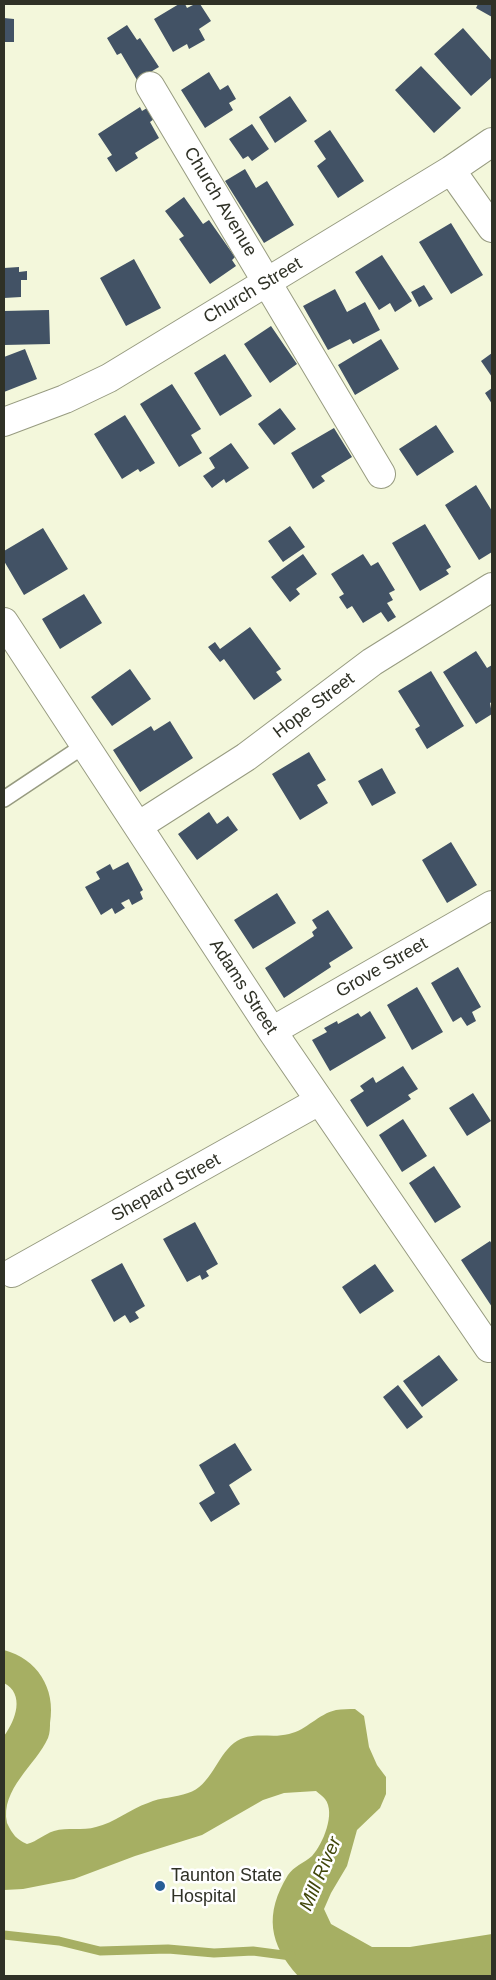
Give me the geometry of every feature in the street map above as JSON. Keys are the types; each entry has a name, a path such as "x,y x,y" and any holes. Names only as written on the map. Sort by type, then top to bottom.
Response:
{"street":[{"name":"Church Avenue","path":"150,86 381,474"},
{"name":"Church Street","path":"4,422 65,399 109,378 451,170 492,142"},
{"path":"451,170 492,228"},
{"name":"Hope Street","path":"138,826 246,756 372,662 492,587"},
{"name":"Adams Street","path":"4,622 272,1031 490,1347"},
{"name":"Grove Street","path":"272,1031 492,905"},
{"name":"Shepard Street","path":"12,1274 320,1101"}],"lane":[{"path":"4,799 85,745"}],"water":[{"name":"Mill River","path":"4,1650 16,1654 35,1668 47,1687 51,1710 48,1738 43,1748 20,1778 9,1799 6,1811 7,1823 17,1838 27,1844 54,1831 96,1827 153,1801 188,1793 196,1789 208,1778 222,1756 234,1743 241,1739 254,1736 289,1734 330,1712 355,1709 364,1716 369,1747 377,1765 386,1777 386,1794 380,1808 357,1830 347,1866 324,1909 331,1924 372,1947 410,1947 492,1934 492,1976 298,1976 288,1964 276,1940 273,1916 280,1889 288,1875 293,1869 312,1856 327,1828 329,1820 328,1805 324,1798 316,1791 284,1793 263,1800 202,1835 135,1856 74,1879 23,1889 4,1890 4,1736 15,1715 16,1700 11,1688 4,1683"}],"building":[{"path":"179,4 185,4 187,8 200,4 211,21 199,29 205,40 189,49 187,44 173,52 154,19"},
{"path":"478,4 492,4 492,17 476,8"},
{"path":"4,18 14,19 14,42 4,42"},
{"path":"127,25 137,40 140,38 159,67 137,80 121,53 117,55 107,38"},
{"path":"463,28 492,61 492,77 471,96 434,54"},
{"path":"421,66 461,108 434,133 395,90"},
{"path":"209,72 220,90 228,85 236,99 229,103 233,110 205,128 181,90"},
{"path":"290,96 307,121 275,143 259,117"},
{"path":"140,107 142,111 147,108 154,119 150,122 159,138 135,153 138,158 116,172 107,158 112,155 98,134"},
{"path":"252,124 269,149 252,161 248,156 243,159 229,139"},
{"path":"330,130 364,181 338,198 317,166 326,159 314,141"},
{"path":"245,169 256,188 267,181 294,225 264,243 225,181"},
{"path":"184,197 203,224 209,220 235,257 232,260 236,266 210,284 179,239 184,236 165,211"},
{"path":"451,223 483,275 451,294 419,242"},
{"path":"382,255 412,301 395,312 390,303 379,310 355,272"},
{"path":"134,259 161,308 126,326 100,278"},
{"path":"19,267 19,272 27,271 27,280 21,280 21,297 4,298 4,268"},
{"path":"424,285 433,299 419,307 411,292"},
{"path":"335,289 347,312 365,302 380,330 353,344 350,339 328,350 303,306"},
{"path":"49,310 50,344 4,345 4,311"},
{"path":"271,326 297,364 270,383 244,344"},
{"path":"381,339 399,369 355,395 338,365"},
{"path":"25,349 37,379 4,392 4,357"},
{"path":"492,353 492,377 481,361"},
{"path":"225,354 252,396 220,416 194,373"},
{"path":"172,384 201,429 191,435 202,453 179,467 140,404"},
{"path":"492,388 492,404 485,393"},
{"path":"280,408 296,429 274,445 258,424"},
{"path":"125,415 155,463 140,472 138,469 122,479 94,434"},
{"path":"436,425 454,452 417,476 399,449"},
{"path":"334,428 352,457 321,476 325,481 313,489 291,453"},
{"path":"231,443 249,468 226,483 224,479 212,488 203,476 215,468 209,458"},
{"path":"476,485 492,511 492,552 479,560 445,505"},
{"path":"425,524 451,567 446,570 449,574 420,591 392,543"},
{"path":"290,526 305,547 283,562 268,541"},
{"path":"43,528 68,569 24,595 4,561 4,551"},
{"path":"303,554 317,574 296,589 300,594 290,602 271,577"},
{"path":"363,554 371,566 378,562 395,590 389,593 393,600 387,603 396,617 388,622 381,612 363,623 352,606 347,609 339,597 344,594 331,574"},
{"path":"84,594 102,623 60,649 42,619"},
{"path":"250,627 281,669 276,672 282,680 254,700 224,659 220,662 208,647 215,642 220,649"},
{"path":"476,651 487,668 492,665 492,702 490,703 492,714 476,724 443,672"},
{"path":"130,669 151,699 112,726 91,697"},
{"path":"431,671 464,726 427,749 415,729 420,726 398,691"},
{"path":"170,721 193,758 140,792 113,750 151,726 154,731"},
{"path":"309,752 326,780 317,785 328,803 300,820 272,774"},
{"path":"382,768 396,793 372,806 358,781"},
{"path":"209,812 217,824 228,816 238,830 197,860 178,834"},
{"path":"451,842 477,885 447,903 422,860"},
{"path":"128,862 143,890 140,892 143,899 132,905 129,899 121,903 125,908 115,914 112,908 101,915 85,887 100,879 96,872 110,864 113,870"},
{"path":"277,893 296,923 253,949 234,920"},
{"path":"328,910 353,948 329,963 331,967 284,998 265,968 314,936 312,932 317,928 312,920"},
{"path":"458,967 481,1007 472,1012 476,1021 467,1026 461,1017 453,1022 431,983"},
{"path":"417,987 443,1032 412,1050 387,1005"},
{"path":"370,1011 386,1038 330,1071 312,1040 327,1032 324,1028 337,1021 338,1024 358,1013 361,1017"},
{"path":"403,1066 418,1089 408,1095 411,1099 367,1127 350,1100 364,1091 360,1086 373,1077 376,1083"},
{"path":"473,1093 491,1121 467,1136 449,1108"},
{"path":"403,1119 427,1156 402,1172 379,1135"},
{"path":"434,1166 461,1207 435,1223 409,1183"},
{"path":"195,1222 218,1264 206,1271 209,1276 202,1280 200,1275 187,1282 163,1239"},
{"path":"490,1241 492,1244 492,1307 461,1260"},
{"path":"122,1263 145,1306 135,1312 139,1318 130,1323 125,1315 114,1322 91,1280"},
{"path":"375,1264 394,1291 360,1314 342,1287"},
{"path":"439,1355 458,1380 422,1407 403,1381"},
{"path":"398,1385 423,1417 407,1429 383,1397"},
{"path":"235,1443 252,1470 229,1485 240,1504 211,1522 199,1503 215,1493 199,1465"}],"waterway":[{"path":"4,1935 59,1941 100,1951 168,1949 214,1953 253,1951 291,1956"}],"place":[{"name":"Taunton State Hospital","path":"160,1886"}]}
